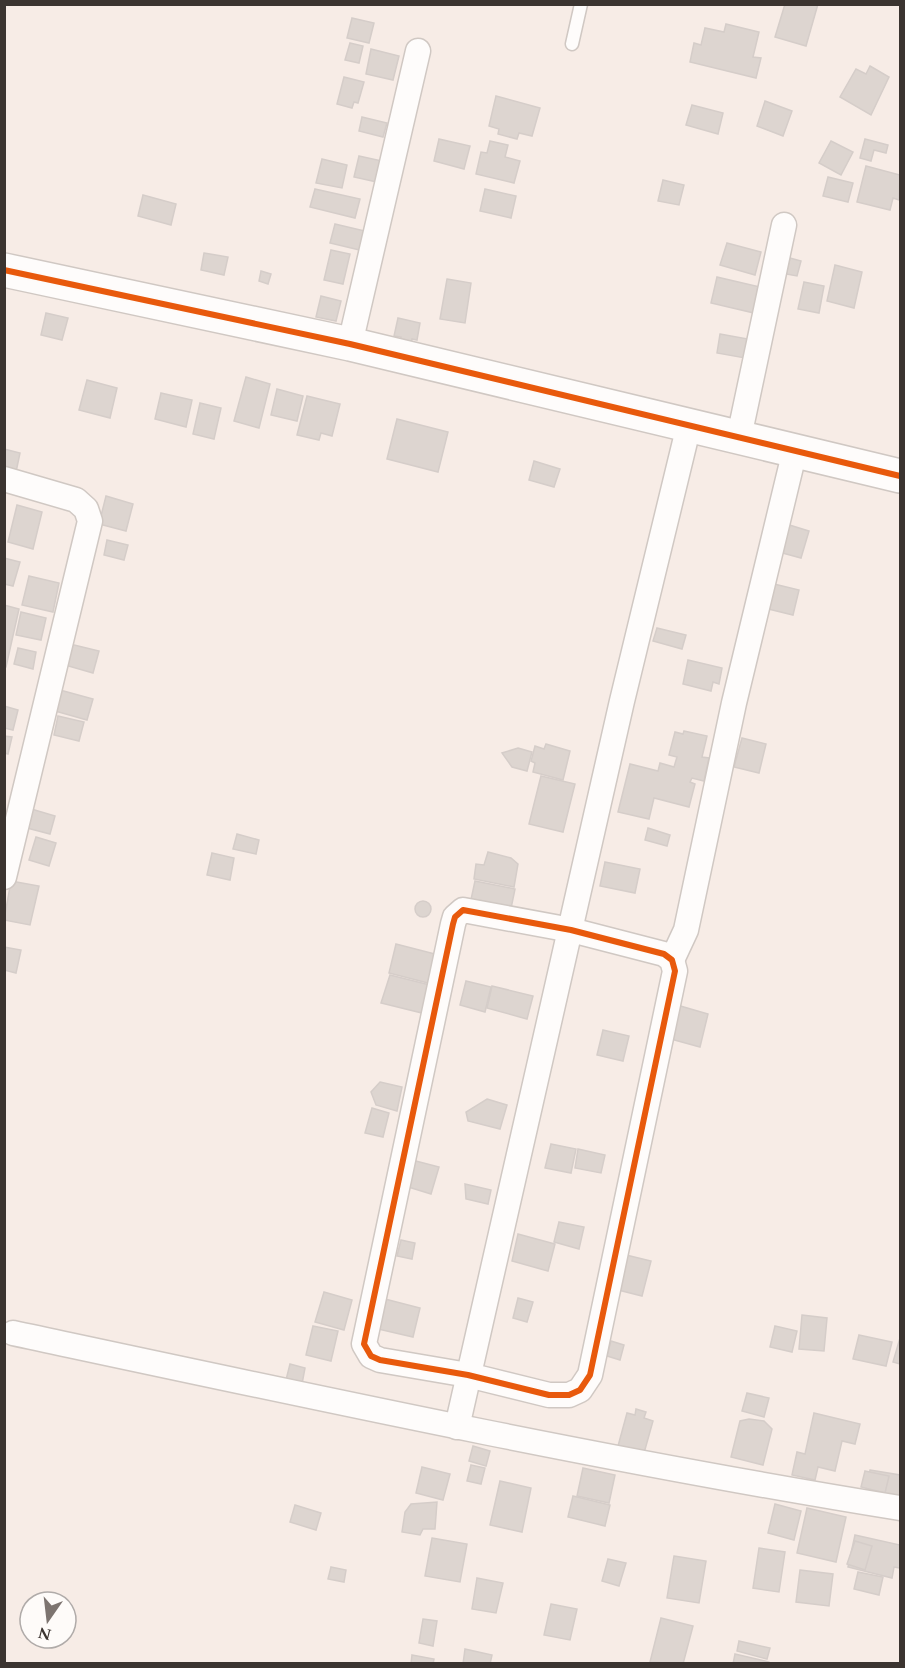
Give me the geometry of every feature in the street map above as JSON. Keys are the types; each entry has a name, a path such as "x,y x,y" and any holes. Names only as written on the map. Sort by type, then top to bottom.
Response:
{"street":[{"path":"350,344 418,51"},
{"path":"739,437 784,225"},
{"path":"4,270 350,344 900,476"},
{"path":"458,1427 625,689 689,425"},
{"path":"672,960 664,954 571,930 463,910 455,917 364,1344 371,1356 380,1360 468,1375 559,1395 569,1395 580,1390 590,1375 674,981 672,960 686,930 734,703 795,450"},
{"path":"4,877 90,521 86,509 76,500 5,483"},
{"path":"13,1333 458,1427 746,1483 900,1508"}],"lane":[{"path":"572,44 581,4"}],"building":[{"path":"785,4 818,4 806,46 775,37"},
{"path":"352,18 374,23 369,43 347,38"},
{"path":"726,24 759,32 753,57 761,58 756,78 690,62 694,43 701,45 705,28 724,32"},
{"path":"350,43 363,46 359,63 345,60"},
{"path":"371,49 399,56 393,80 366,74"},
{"path":"870,66 889,77 871,115 840,97 856,69 866,74"},
{"path":"344,77 364,82 358,103 354,102 352,108 337,104"},
{"path":"496,96 540,108 532,136 519,133 517,139 498,134 499,129 489,126"},
{"path":"765,101 792,111 783,136 757,126"},
{"path":"692,105 723,113 718,134 686,125"},
{"path":"362,117 387,123 383,137 359,131"},
{"path":"439,139 470,146 464,169 434,161"},
{"path":"865,139 888,145 886,153 874,150 871,161 860,158"},
{"path":"490,141 508,145 505,157 520,161 514,183 476,174 481,152 487,153"},
{"path":"831,141 853,152 841,175 819,163"},
{"path":"359,156 382,161 377,182 354,177"},
{"path":"322,159 347,165 342,188 316,183"},
{"path":"866,166 900,175 899,200 893,198 890,210 857,202"},
{"path":"828,177 853,183 848,202 823,196"},
{"path":"663,180 684,185 679,205 658,201"},
{"path":"315,189 360,199 355,218 310,207"},
{"path":"485,189 516,196 511,218 480,211"},
{"path":"143,195 176,204 171,225 138,216"},
{"path":"335,224 369,232 364,251 330,243"},
{"path":"727,243 761,252 755,275 720,265"},
{"path":"331,250 350,254 343,284 324,280"},
{"path":"204,253 228,257 224,275 201,270"},
{"path":"790,258 801,261 797,276 786,274"},
{"path":"835,265 862,272 854,308 827,301"},
{"path":"261,271 271,274 268,284 259,281"},
{"path":"717,277 760,287 754,313 711,303"},
{"path":"447,279 471,283 465,323 440,319"},
{"path":"804,282 824,286 819,313 798,309"},
{"path":"321,296 341,301 336,321 316,317"},
{"path":"46,313 68,318 62,340 41,335"},
{"path":"398,318 420,323 417,340 412,339 410,348 399,345 401,337 394,336"},
{"path":"720,334 748,339 745,358 717,353"},
{"path":"246,377 270,384 259,428 234,421"},
{"path":"87,380 117,388 110,418 79,410"},
{"path":"277,389 303,396 297,421 271,415"},
{"path":"161,393 192,400 186,427 155,419"},
{"path":"307,396 340,404 332,436 321,433 319,440 297,435"},
{"path":"200,403 221,408 214,439 193,434"},
{"path":"397,419 448,432 438,472 387,459"},
{"path":"4,449 20,453 16,472 4,469"},
{"path":"534,461 560,469 554,487 529,480"},
{"path":"106,496 133,504 126,531 99,524"},
{"path":"17,505 42,512 33,549 8,542"},
{"path":"783,523 809,531 801,558 775,551"},
{"path":"107,540 128,545 124,560 104,555"},
{"path":"4,558 20,562 13,586 4,584"},
{"path":"29,576 59,583 53,612 22,605"},
{"path":"770,583 799,590 793,615 764,608"},
{"path":"4,605 19,609 6,667 4,667"},
{"path":"21,612 46,618 41,640 16,635"},
{"path":"657,628 686,635 682,649 653,641"},
{"path":"70,644 99,651 93,673 65,665"},
{"path":"18,648 36,652 33,669 14,664"},
{"path":"688,660 722,668 719,684 713,682 711,691 683,684"},
{"path":"60,690 93,699 87,720 55,711"},
{"path":"4,706 18,710 13,730 4,728"},
{"path":"58,716 84,722 79,741 54,735"},
{"path":"684,731 707,736 702,757 709,758 704,781 692,778 690,782 695,784 689,807 654,798 649,819 618,812 630,764 658,771 660,763 674,767 677,757 669,755 675,732 683,734"},
{"path":"4,736 12,737 8,754 4,753"},
{"path":"742,738 766,744 759,773 734,767"},
{"path":"546,744 570,751 563,780 533,772 535,763 531,761 535,746 544,749"},
{"path":"518,748 532,752 527,771 512,767 502,753"},
{"path":"541,776 575,784 563,832 529,824"},
{"path":"28,808 55,816 50,834 23,827"},
{"path":"648,828 670,835 667,846 645,840"},
{"path":"237,834 259,840 256,854 233,849"},
{"path":"36,837 56,843 49,866 29,860"},
{"path":"488,852 511,858 518,864 514,887 474,879 476,864 484,865"},
{"path":"212,853 234,858 230,880 207,875"},
{"path":"605,862 640,869 635,893 600,886"},
{"path":"11,881 39,886 30,925 4,920"},
{"path":"475,881 515,889 509,918 469,909"},
{"path":"423,901 429,903 431,909 429,915 423,917 417,915 415,909 417,903"},
{"path":"396,944 435,954 428,983 389,973"},
{"path":"4,947 21,950 16,973 4,970"},
{"path":"390,975 430,985 422,1013 381,1003"},
{"path":"466,981 491,987 485,1012 460,1005"},
{"path":"492,986 533,996 527,1019 487,1008"},
{"path":"677,1005 708,1014 700,1047 667,1038"},
{"path":"603,1030 629,1036 623,1061 597,1055"},
{"path":"380,1082 402,1087 397,1111 376,1105 371,1092"},
{"path":"487,1099 507,1105 500,1129 468,1121 466,1112"},
{"path":"372,1108 389,1113 383,1137 365,1133"},
{"path":"551,1144 576,1149 571,1173 545,1168"},
{"path":"578,1149 605,1155 601,1173 575,1168"},
{"path":"412,1160 439,1167 431,1194 405,1186"},
{"path":"465,1184 491,1190 488,1204 466,1199"},
{"path":"559,1222 584,1227 579,1249 554,1242"},
{"path":"518,1234 555,1244 548,1271 512,1261"},
{"path":"401,1240 415,1243 412,1259 397,1256"},
{"path":"618,1253 651,1261 642,1296 610,1288"},
{"path":"324,1292 352,1300 344,1330 315,1322"},
{"path":"518,1298 533,1302 527,1322 513,1318"},
{"path":"385,1299 420,1308 413,1337 378,1329"},
{"path":"802,1315 827,1318 824,1351 799,1349"},
{"path":"313,1326 338,1331 331,1361 306,1355"},
{"path":"775,1326 797,1331 792,1352 770,1347"},
{"path":"859,1335 892,1342 886,1366 853,1359"},
{"path":"900,1338 900,1364 893,1362"},
{"path":"611,1341 624,1345 620,1360 607,1356"},
{"path":"290,1364 305,1368 302,1384 286,1380"},
{"path":"747,1393 769,1398 764,1417 742,1411"},
{"path":"636,1409 646,1412 644,1418 653,1421 644,1453 618,1446 627,1413 635,1415"},
{"path":"814,1413 860,1424 855,1444 842,1441 835,1471 818,1467 815,1480 792,1475 797,1452 805,1454"},
{"path":"749,1419 764,1421 772,1429 763,1465 731,1457 740,1421"},
{"path":"473,1446 490,1451 486,1466 469,1461"},
{"path":"471,1465 485,1468 481,1484 467,1481"},
{"path":"422,1467 450,1474 443,1500 416,1493"},
{"path":"583,1468 615,1475 609,1503 577,1496"},
{"path":"870,1470 900,1475 900,1498 866,1493"},
{"path":"865,1471 889,1476 885,1493 861,1487"},
{"path":"500,1481 531,1488 522,1532 490,1525"},
{"path":"573,1496 610,1505 605,1526 568,1517"},
{"path":"437,1502 435,1529 423,1529 420,1535 402,1532 405,1512 411,1504"},
{"path":"775,1504 801,1511 794,1540 768,1533"},
{"path":"295,1505 321,1513 316,1530 290,1522"},
{"path":"807,1508 846,1517 836,1562 797,1553"},
{"path":"855,1535 900,1545 900,1568 894,1567 892,1578 848,1567"},
{"path":"432,1538 467,1544 460,1582 425,1576"},
{"path":"855,1541 872,1546 865,1570 847,1564"},
{"path":"759,1548 785,1552 779,1592 753,1588"},
{"path":"674,1556 706,1561 699,1603 667,1598"},
{"path":"608,1559 626,1563 619,1586 602,1581"},
{"path":"331,1567 346,1570 344,1582 328,1579"},
{"path":"800,1570 833,1574 829,1606 796,1602"},
{"path":"858,1572 883,1577 879,1595 854,1589"},
{"path":"477,1578 503,1583 496,1613 472,1609"},
{"path":"551,1604 577,1609 570,1640 544,1635"},
{"path":"661,1618 693,1626 683,1664 650,1662"},
{"path":"423,1619 437,1621 433,1646 419,1643"},
{"path":"739,1641 770,1648 767,1659 737,1651"},
{"path":"465,1649 492,1655 490,1664 463,1664"},
{"path":"735,1654 769,1662 769,1664 733,1664"},
{"path":"412,1655 434,1659 433,1664 411,1664"}],"cycle path":[{"path":"4,270 350,344 900,476"},
{"path":"463,910 571,930 664,954 672,960 675,971 590,1375 580,1390 569,1395 549,1395 468,1375 380,1360 371,1356 364,1344 453,924 455,917 463,910"}]}
